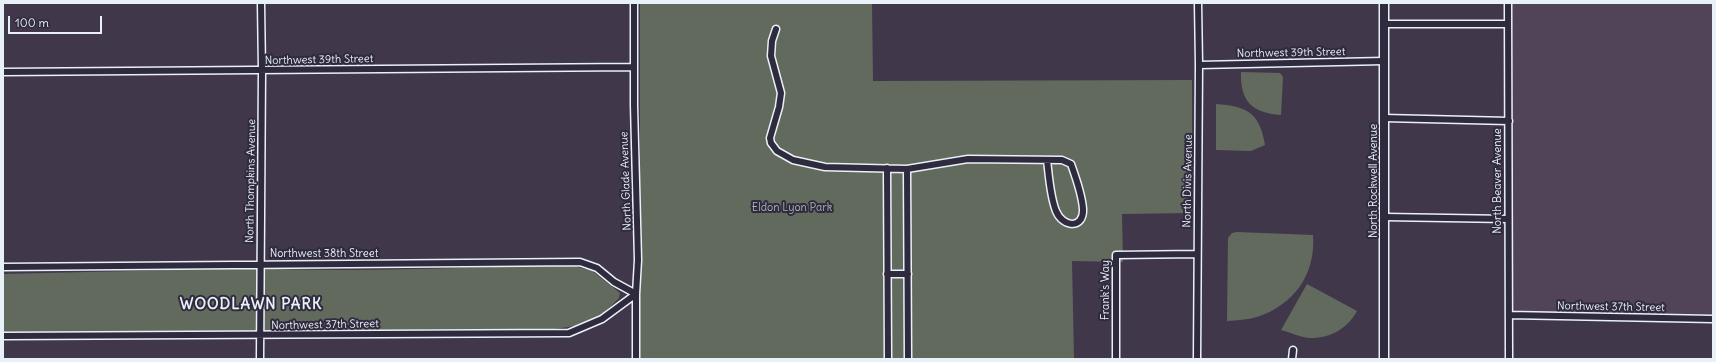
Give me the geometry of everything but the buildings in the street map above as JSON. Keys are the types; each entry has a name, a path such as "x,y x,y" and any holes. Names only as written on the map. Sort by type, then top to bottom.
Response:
{"main road":[{"name":"North Rockwell Avenue","path":"1384,3 1384,359"}],"street":[{"name":"North Thompkins Avenue","path":"260,359 261,3"},
{"name":"North Glade Avenue","path":"634,3 634,105 638,260 636,294 636,359"},
{"name":"North Divis Avenue","path":"1198,3 1198,359"},
{"name":"North Beaver Avenue","path":"1508,3 1509,359"},
{"path":"1385,24 1508,24"},
{"path":"776,29 772,41 771,56 781,93 779,107 770,138 771,143 777,151 793,160 825,167 907,169 968,159 1062,160 1070,164 1083,209 1081,218 1076,223 1069,224 1062,221 1056,212 1047,160"},
{"name":"Northwest 39th Street","path":"1199,64 1384,61"},
{"name":"Northwest 39th Street","path":"3,72 634,67"},
{"path":"1384,118 1509,121"},
{"path":"887,168 888,359"},
{"path":"907,169 908,359"},
{"path":"1385,217 1508,219"},
{"name":"Frank's Way","path":"1116,359 1116,254 1197,254"},
{"name":"Northwest 38th Street","path":"3,267 580,262 596,268 614,282 636,294"},
{"path":"887,274 908,274"},
{"name":"Northwest 37th Street","path":"3,336 259,336 569,333 602,320 636,294"},
{"name":"Northwest 37th Street","path":"1509,315 1713,318"},
{"path":"1292,359 1293,350"}],"shaded area":[{"path":"1512,3 1713,3 1713,314 1512,312"}],"green space":[{"name":"Eldon Lyon Park","path":"640,3 872,3 873,81 1192,80 1192,213 1122,214 1123,262 1072,261 1074,359 640,359"},
{"path":"1241,72 1280,73 1283,77 1281,115 1262,112 1250,104 1243,91"},
{"path":"1216,104 1244,109 1250,113 1260,125 1265,145 1251,151 1216,150"},
{"path":"1232,233 1313,235 1313,249 1311,263 1300,286 1282,305 1257,317 1227,321 1228,238"},
{"path":"568,265 591,270 620,293 619,298 596,319 575,326 554,329 256,333 99,331 36,334 3,333 3,274 257,268 374,270"},
{"path":"1307,284 1357,311 1344,327 1332,334 1318,338 1303,337 1281,330"}],"district":[{"name":"WOODLAWN PARK","path":"251,305"}]}
